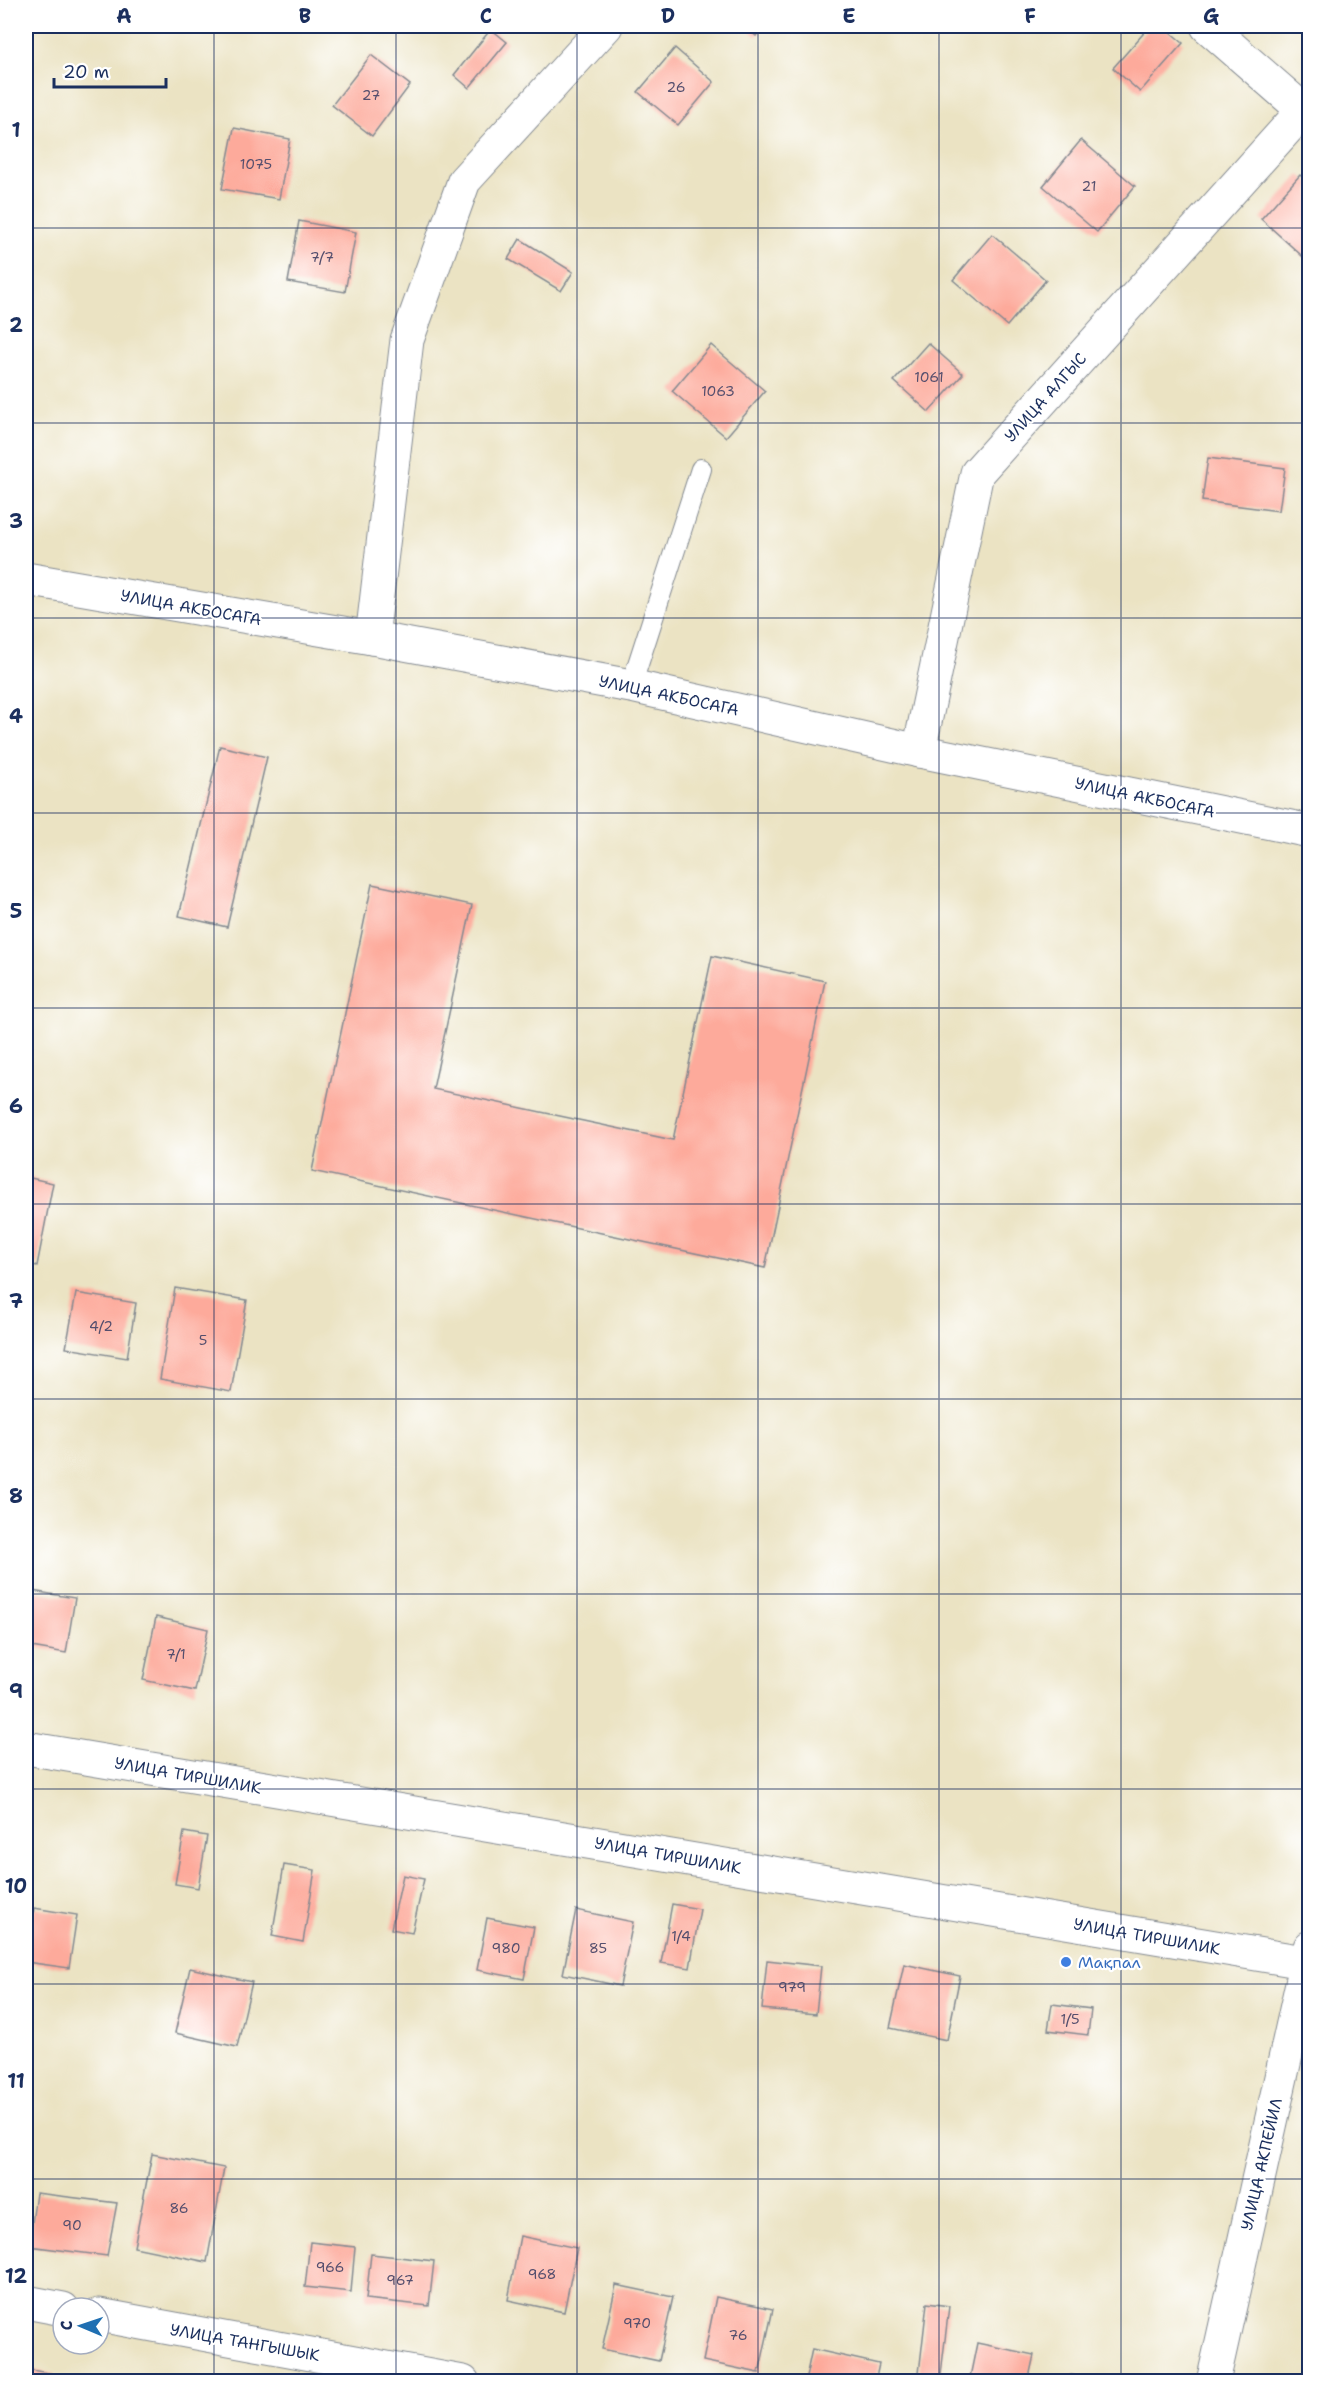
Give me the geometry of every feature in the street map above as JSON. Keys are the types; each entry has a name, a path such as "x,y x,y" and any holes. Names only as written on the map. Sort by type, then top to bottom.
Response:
{"street":[{"path":"372,638 407,340 464,181 606,26"},
{"name":"УЛИЦА АЛГЫС","path":"920,751 977,473 1307,110 1207,26"},
{"name":"УЛИЦА АКБОСАГА","path":"26,579 372,638 631,686 920,751 1310,831"},
{"name":"УЛИЦА ТИРШИЛИК","path":"26,1748 1309,1958"},
{"name":"УЛИЦА АКПЕЙИЛ","path":"1213,2382 1309,1958"},
{"path":"26,2302 51,2306"},
{"name":"УЛИЦА ТАНГЫШЫК","path":"111,2317 463,2382"}],"lane":[{"path":"631,686 701,469"}],"building":[{"path":"744,26 765,26 756,36"},
{"path":"1150,26 1163,26 1183,43 1140,92 1113,68"},
{"path":"491,29 507,42 469,88 454,75"},
{"path":"675,48 714,82 678,125 638,92"},
{"path":"371,55 410,85 372,136 332,105"},
{"path":"234,128 290,139 279,199 222,189"},
{"path":"1081,140 1135,186 1097,232 1043,186"},
{"path":"1300,175 1310,183 1310,263 1261,219"},
{"path":"299,221 356,232 345,292 288,282"},
{"path":"992,234 1046,280 1007,326 953,280"},
{"path":"520,239 573,272 561,291 508,259"},
{"path":"928,343 963,374 929,412 894,381"},
{"path":"711,345 765,391 726,437 672,391"},
{"path":"1208,458 1285,468 1279,511 1202,501"},
{"path":"220,746 267,757 227,927 179,916"},
{"path":"372,884 472,905 433,1089 673,1140 712,956 825,981 765,1268 312,1171"},
{"path":"26,1177 53,1183 37,1266 26,1264"},
{"path":"175,1288 247,1300 231,1392 160,1379"},
{"path":"76,1293 136,1303 127,1358 66,1348"},
{"path":"26,1590 75,1598 66,1653 26,1646"},
{"path":"156,1617 208,1629 195,1691 143,1680"},
{"path":"184,1832 207,1836 198,1888 175,1884"},
{"path":"284,1865 315,1870 303,1942 272,1936"},
{"path":"403,1875 424,1879 412,1933 391,1929"},
{"path":"672,1904 700,1909 690,1968 661,1963"},
{"path":"34,1908 77,1915 69,1968 26,1962"},
{"path":"576,1910 633,1922 620,1986 563,1974"},
{"path":"487,1918 534,1927 524,1979 477,1970"},
{"path":"767,1960 821,1966 816,2014 762,2009"},
{"path":"904,1964 960,1976 947,2040 890,2028"},
{"path":"190,1968 252,1982 237,2047 175,2033"},
{"path":"1052,2004 1091,2009 1088,2035 1048,2030"},
{"path":"152,2154 224,2168 207,2262 134,2247"},
{"path":"36,2193 117,2203 107,2256 29,2246"},
{"path":"520,2236 577,2248 564,2312 508,2300"},
{"path":"310,2242 355,2247 351,2292 305,2287"},
{"path":"371,2254 434,2261 429,2306 366,2299"},
{"path":"616,2285 673,2297 659,2361 602,2349"},
{"path":"716,2297 773,2309 759,2373 703,2361"},
{"path":"927,2303 949,2306 940,2382 918,2382"},
{"path":"977,2343 1034,2355 1028,2382 969,2382"},
{"path":"812,2349 879,2364 875,2382 805,2382"},
{"path":"26,2369 54,2374 53,2382 26,2382"},
{"path":"1071,2375 1098,2380 1098,2382 1070,2382"}],"place":[{"name":"Мақпал","path":"1066,1962"}]}
